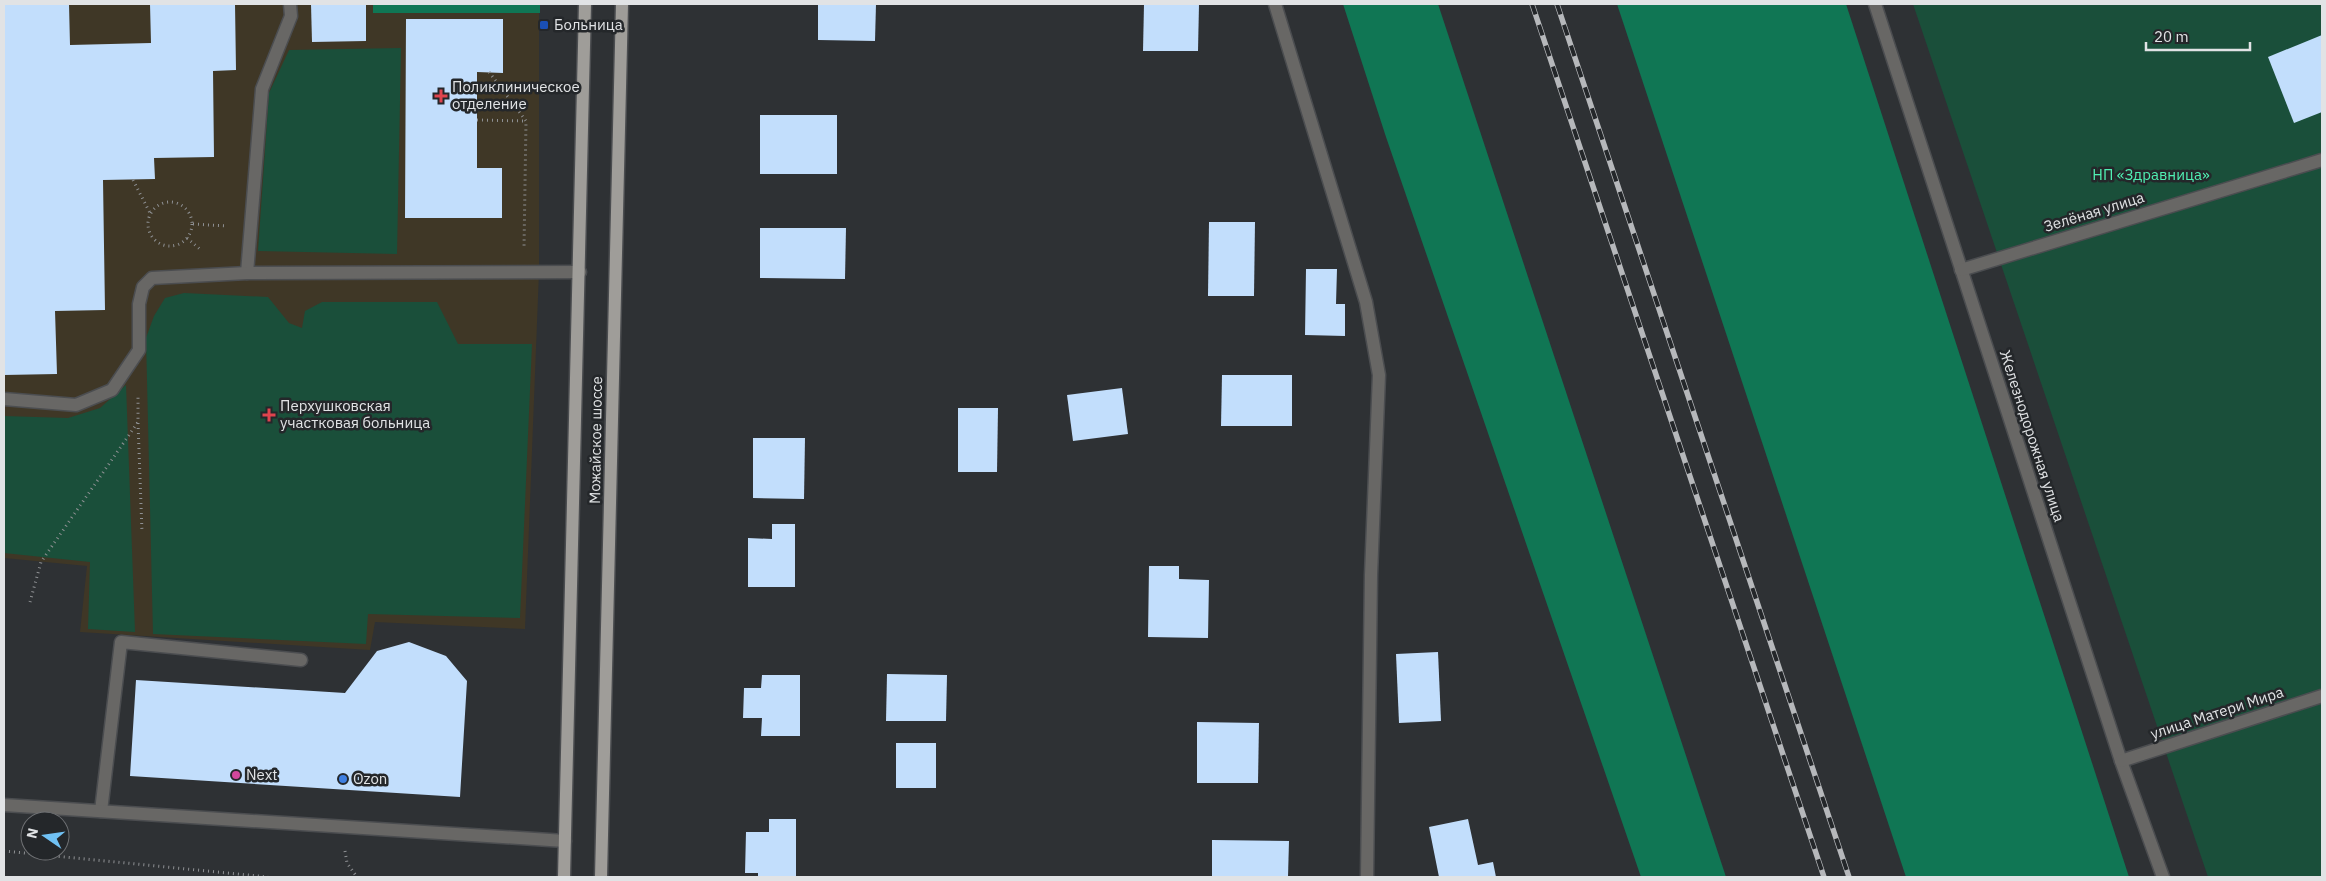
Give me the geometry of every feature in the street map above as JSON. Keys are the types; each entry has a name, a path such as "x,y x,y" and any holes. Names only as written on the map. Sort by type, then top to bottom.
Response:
{"main road":[{"name":"Можайское шоссе","path":"564,877 585,4"},
{"name":"Можайское шоссе","path":"601,877 622,4"}],"street":[{"path":"247,273 262,89 291,16 290,4"},
{"path":"1275,4 1366,302 1378,375 1371,575 1367,877"},
{"name":"Железнодорожная улица","path":"1875,4 2121,761 2163,877"},
{"name":"Зелёная улица","path":"1961,270 2322,160"},
{"path":"4,399 76,404 112,390 139,350 139,304 143,286 152,278 247,273 580,272"},
{"path":"101,811 121,642 301,660"},
{"name":"улица Матери Мира","path":"2121,761 2322,696"},
{"path":"4,805 565,840"}],"path":[{"path":"490,72 526,121 524,272"},
{"path":"477,120 526,121"},
{"path":"133,180 150,213"},
{"path":"176,202 188,210 192,224 191,232 182,243 168,246 155,240 150,234 148,220 150,213 162,203 176,202"},
{"path":"192,224 251,227"},
{"path":"139,350 138,422 142,532"},
{"path":"30,602 42,562 138,422"},
{"path":"4,851 268,877"}],"shaded area":[{"name":"Перхушковская участковая больница","path":"4,4 539,4 539,272 525,629 375,622 370,650 80,632 87,566 4,558"}],"green space":[{"path":"373,4 540,4 540,13 373,13"},
{"path":"1343,4 1438,4 1726,877 1641,877 1386,137"},
{"path":"1617,4 1846,4 2129,877 1906,877"},
{"name":"НП «Здравница»","path":"1913,4 2322,4 2322,877 2208,877"},
{"path":"401,48 397,254 258,251 269,93 289,50"},
{"path":"184,293 268,297 289,323 302,328 305,311 322,302 437,302 458,344 532,344 520,618 368,614 366,644 153,634 146,338 154,316 165,298"},
{"path":"126,385 135,632 88,629 90,562 4,553 4,416 68,418 100,408"}],"building":[{"path":"4,4 69,4 70,45 151,43 150,4 235,4 236,70 213,71 214,157 154,158 155,179 103,180 105,310 55,311 57,374 4,375"},
{"path":"311,4 366,4 366,41 312,42"},
{"path":"818,4 876,4 875,41 818,40"},
{"path":"1144,4 1199,4 1198,51 1143,51"},
{"name":"Поликлиническое отделение","path":"406,19 503,19 503,73 477,72 477,168 502,168 502,218 405,218"},
{"path":"2322,35 2322,112 2294,123 2268,57"},
{"path":"760,115 837,115 837,174 760,174"},
{"path":"1209,222 1255,222 1254,296 1208,296"},
{"path":"760,228 846,228 845,279 760,278"},
{"path":"1306,269 1337,269 1336,304 1345,304 1345,336 1305,335"},
{"path":"1222,375 1292,375 1292,426 1221,426"},
{"path":"1122,388 1128,434 1073,441 1067,395"},
{"path":"958,408 998,408 997,472 958,472"},
{"path":"753,438 805,438 804,499 753,498"},
{"path":"772,524 795,524 795,587 748,587 748,538 772,539"},
{"path":"1149,566 1179,566 1179,579 1209,580 1208,638 1148,637"},
{"path":"409,642 446,656 467,681 460,797 130,776 136,680 345,693 377,651"},
{"path":"1438,652 1441,721 1399,723 1396,654"},
{"path":"887,674 947,675 946,721 886,721"},
{"path":"762,675 800,675 800,736 761,736 762,718 743,718 744,688 761,688"},
{"path":"1197,722 1259,723 1258,783 1197,783"},
{"path":"896,743 936,743 936,788 896,788"},
{"path":"769,819 796,819 796,877 758,877 758,873 745,873 746,832 769,832"},
{"path":"1468,819 1478,865 1493,862 1496,877 1439,877 1429,827"},
{"path":"1212,840 1289,841 1288,877 1212,877"}],"railway":[{"path":"1532,4 1824,877"},
{"path":"1557,4 1849,877"}],"place":[{"name":"Больница","path":"544,25"},
{"name":"Поликлиническое отделение","path":"441,96"},
{"name":"Перхушковская участковая больница","path":"269,415"},
{"name":"Next","path":"236,775"},
{"name":"Ozon","path":"343,779"}]}
